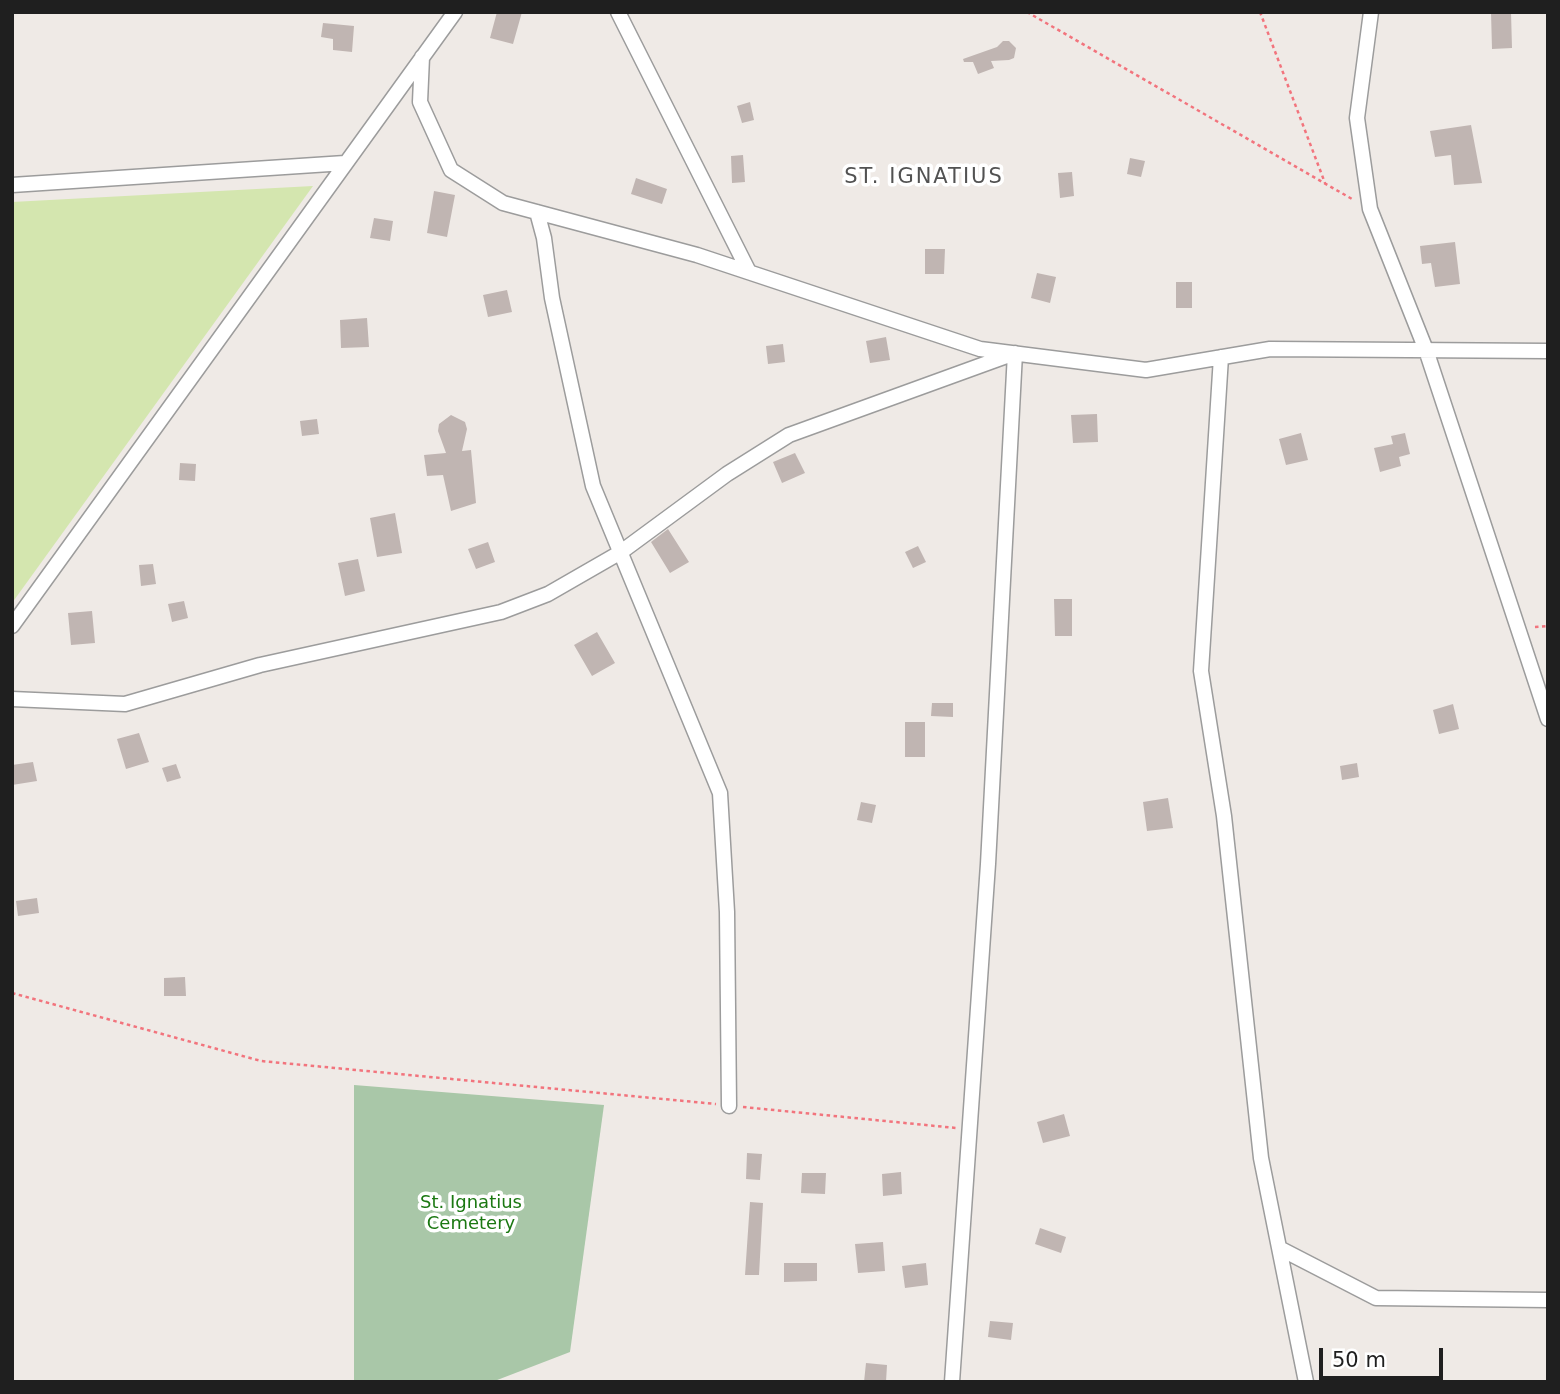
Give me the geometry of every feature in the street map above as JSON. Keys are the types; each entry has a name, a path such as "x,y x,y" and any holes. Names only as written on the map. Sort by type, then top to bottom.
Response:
{"street":[{"path":"12,626 455,12"},
{"path":"618,12 749,272"},
{"path":"1371,12 1357,118 1370,209 1426,351 1548,719"},
{"path":"422,57 421,102 451,170 503,203 749,272 980,349 1146,370 1270,349 1548,351"},
{"path":"12,185 345,163"},
{"path":"537,212 544,238 552,298 593,486 720,793 727,912 729,1106"},
{"path":"12,699 125,704 260,665 501,612 548,594 621,552 727,474 789,435 1015,353"},
{"path":"952,1382 988,864 1015,353"},
{"path":"1221,357 1201,671 1223,816 1261,1158 1306,1382"},
{"path":"1279,1248 1376,1298 1548,1300"}],"path":[{"path":"1027,12 1370,209"},
{"path":"1260,12 1325,183"},
{"path":"12,993 261,1061 970,1130"}],"green space":[{"path":"313,186 12,603 12,202"},
{"name":"St. Ignatius Cemetery","path":"354,1085 604,1105 570,1352 492,1382 354,1382"}],"building":[{"path":"497,12 522,12 513,44 490,38"},
{"path":"1491,12 1511,12 1512,48 1492,49"},
{"path":"323,23 354,26 352,52 333,50 333,39 321,37"},
{"path":"1003,41 1009,41 1016,48 1014,58 991,61 994,68 978,74 973,62 964,62 963,59 997,47"},
{"path":"750,102 754,120 742,123 737,106"},
{"path":"1471,125 1482,183 1454,185 1451,155 1435,157 1430,131"},
{"path":"743,155 745,182 732,183 731,156"},
{"path":"1130,158 1145,161 1141,177 1127,174"},
{"path":"1072,172 1074,196 1060,198 1058,173"},
{"path":"636,178 667,189 662,204 631,194"},
{"path":"434,191 455,195 447,237 427,233"},
{"path":"374,218 393,221 390,241 370,238"},
{"path":"1455,242 1460,284 1435,287 1431,263 1422,264 1420,246"},
{"path":"925,249 945,249 944,274 925,274"},
{"path":"1037,273 1056,277 1050,303 1031,298"},
{"path":"1176,282 1192,282 1192,308 1176,308"},
{"path":"507,290 512,312 488,317 483,295"},
{"path":"367,318 369,347 341,348 340,320"},
{"path":"886,337 890,360 870,363 866,341"},
{"path":"783,344 785,362 768,364 766,346"},
{"path":"1097,414 1098,442 1073,443 1071,415"},
{"path":"451,415 465,422 467,429 462,451 471,450 476,503 451,511 443,475 427,476 424,455 446,453 438,431 439,424"},
{"path":"317,419 319,434 302,436 300,421"},
{"path":"1301,433 1308,460 1286,465 1279,439"},
{"path":"1405,433 1410,454 1399,457 1401,466 1380,472 1374,448 1393,444 1391,436"},
{"path":"795,453 805,473 782,483 773,462"},
{"path":"180,463 196,464 195,481 179,480"},
{"path":"395,513 402,553 377,557 370,518"},
{"path":"668,529 689,562 670,573 651,542"},
{"path":"488,542 495,562 476,569 468,549"},
{"path":"918,546 926,562 913,568 905,552"},
{"path":"358,559 365,591 345,596 338,563"},
{"path":"153,564 156,584 141,586 139,565"},
{"path":"1054,599 1072,599 1072,636 1055,636"},
{"path":"184,601 188,618 172,622 168,604"},
{"path":"92,611 95,643 71,645 68,613"},
{"path":"597,632 615,663 592,676 574,645"},
{"path":"932,703 953,703 953,717 931,716"},
{"path":"1453,704 1459,729 1439,734 1433,710"},
{"path":"905,722 925,722 925,757 905,757"},
{"path":"139,733 149,762 126,769 117,739"},
{"path":"33,762 37,781 12,785 12,765"},
{"path":"1357,763 1359,777 1342,780 1340,766"},
{"path":"176,764 181,778 167,782 162,768"},
{"path":"1168,798 1173,828 1147,831 1143,802"},
{"path":"861,802 876,805 872,823 857,820"},
{"path":"37,898 39,913 18,916 16,901"},
{"path":"185,977 186,996 164,996 164,978"},
{"path":"1064,1114 1070,1136 1043,1143 1037,1122"},
{"path":"747,1153 762,1154 760,1180 746,1179"},
{"path":"901,1172 902,1194 883,1196 882,1174"},
{"path":"802,1173 826,1173 825,1194 801,1193"},
{"path":"750,1202 763,1203 759,1275 745,1275"},
{"path":"1040,1228 1066,1237 1061,1253 1035,1244"},
{"path":"883,1242 885,1271 858,1273 855,1244"},
{"path":"784,1263 817,1263 817,1281 784,1282"},
{"path":"926,1263 928,1285 905,1288 902,1266"},
{"path":"990,1321 1013,1323 1011,1340 988,1337"},
{"path":"866,1363 887,1365 886,1382 864,1382"}],"district":[{"name":"ST. IGNATIUS","path":"924,178"}]}
